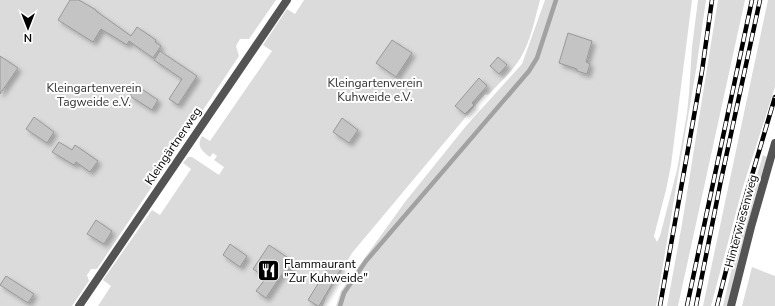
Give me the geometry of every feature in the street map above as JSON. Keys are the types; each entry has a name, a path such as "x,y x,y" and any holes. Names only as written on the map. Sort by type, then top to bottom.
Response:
{"lane":[{"name":"Kleingärtnerweg","path":"79,306 287,0"},
{"name":"Hinterwiesenweg","path":"732,306 751,227 775,143"}],"green space":[{"name":"Kleingartenverein Tagweide e.V.","path":"0,0 276,0 249,39 240,39 236,46 239,56 173,155 167,156 163,163 165,167 97,269 91,269 87,275 89,281 72,306 0,306"},
{"name":"Kleingartenverein Kuhweide e.V.","path":"304,0 540,0 530,36 518,62 488,95 485,94 352,253 326,297 323,306 98,306 111,286 103,280 152,210 160,215 191,169 183,163 188,157 192,157 219,175 224,167 214,160 217,156 213,153 210,157 202,150 200,140 202,136 210,141 272,51 263,45 287,9 295,14"},
{"path":"545,0 692,0 671,165 654,236 657,242 660,236 677,170 687,113 692,47 698,0 706,0 696,70 656,306 336,306 341,291 405,202 466,126 522,64"},
{"path":"718,0 745,0 678,306 667,306 682,224"},
{"path":"768,0 775,0 775,87 742,190 711,306 703,306"},
{"path":"763,155 767,157 755,197 728,306 723,306 742,225"},
{"path":"752,267 775,276 775,306 742,306"}],"building":[{"path":"70,0 79,0 96,10 131,36 137,27 156,40 155,42 161,46 153,58 129,41 127,45 101,29 93,42 58,20"},
{"path":"568,33 592,41 586,62 590,64 587,74 559,63"},
{"path":"392,40 412,53 396,77 376,63"},
{"path":"160,51 197,76 178,105 169,99 182,79 154,60"},
{"path":"0,56 18,68 0,94"},
{"path":"498,57 507,65 499,74 490,66"},
{"path":"479,78 487,86 472,103 474,105 465,114 455,106"},
{"path":"137,86 158,100 152,110 130,96"},
{"path":"34,117 54,132 47,143 26,129"},
{"path":"342,118 358,130 349,143 333,132"},
{"path":"59,142 72,150 75,145 98,161 90,172 76,162 74,165 52,152"},
{"path":"96,220 112,231 104,244 87,234"},
{"path":"230,244 247,256 240,267 223,255"},
{"path":"269,245 294,262 286,273 284,271 266,298 256,291 266,278 253,269"},
{"path":"332,261 342,267 318,306 308,300"},
{"path":"6,276 34,294 28,303 0,285"}],"waterway":[{"path":"340,306 344,293 366,261 529,71 537,58 556,0"}],"railway":[{"path":"660,306 702,71 712,0"},
{"path":"687,306 752,0"},
{"path":"696,306 721,180 760,0"},
{"path":"717,306 740,216 775,97"}],"place":[{"name":"Flammaurant \"Zur Kuhweide\"","path":"268,271"}]}
